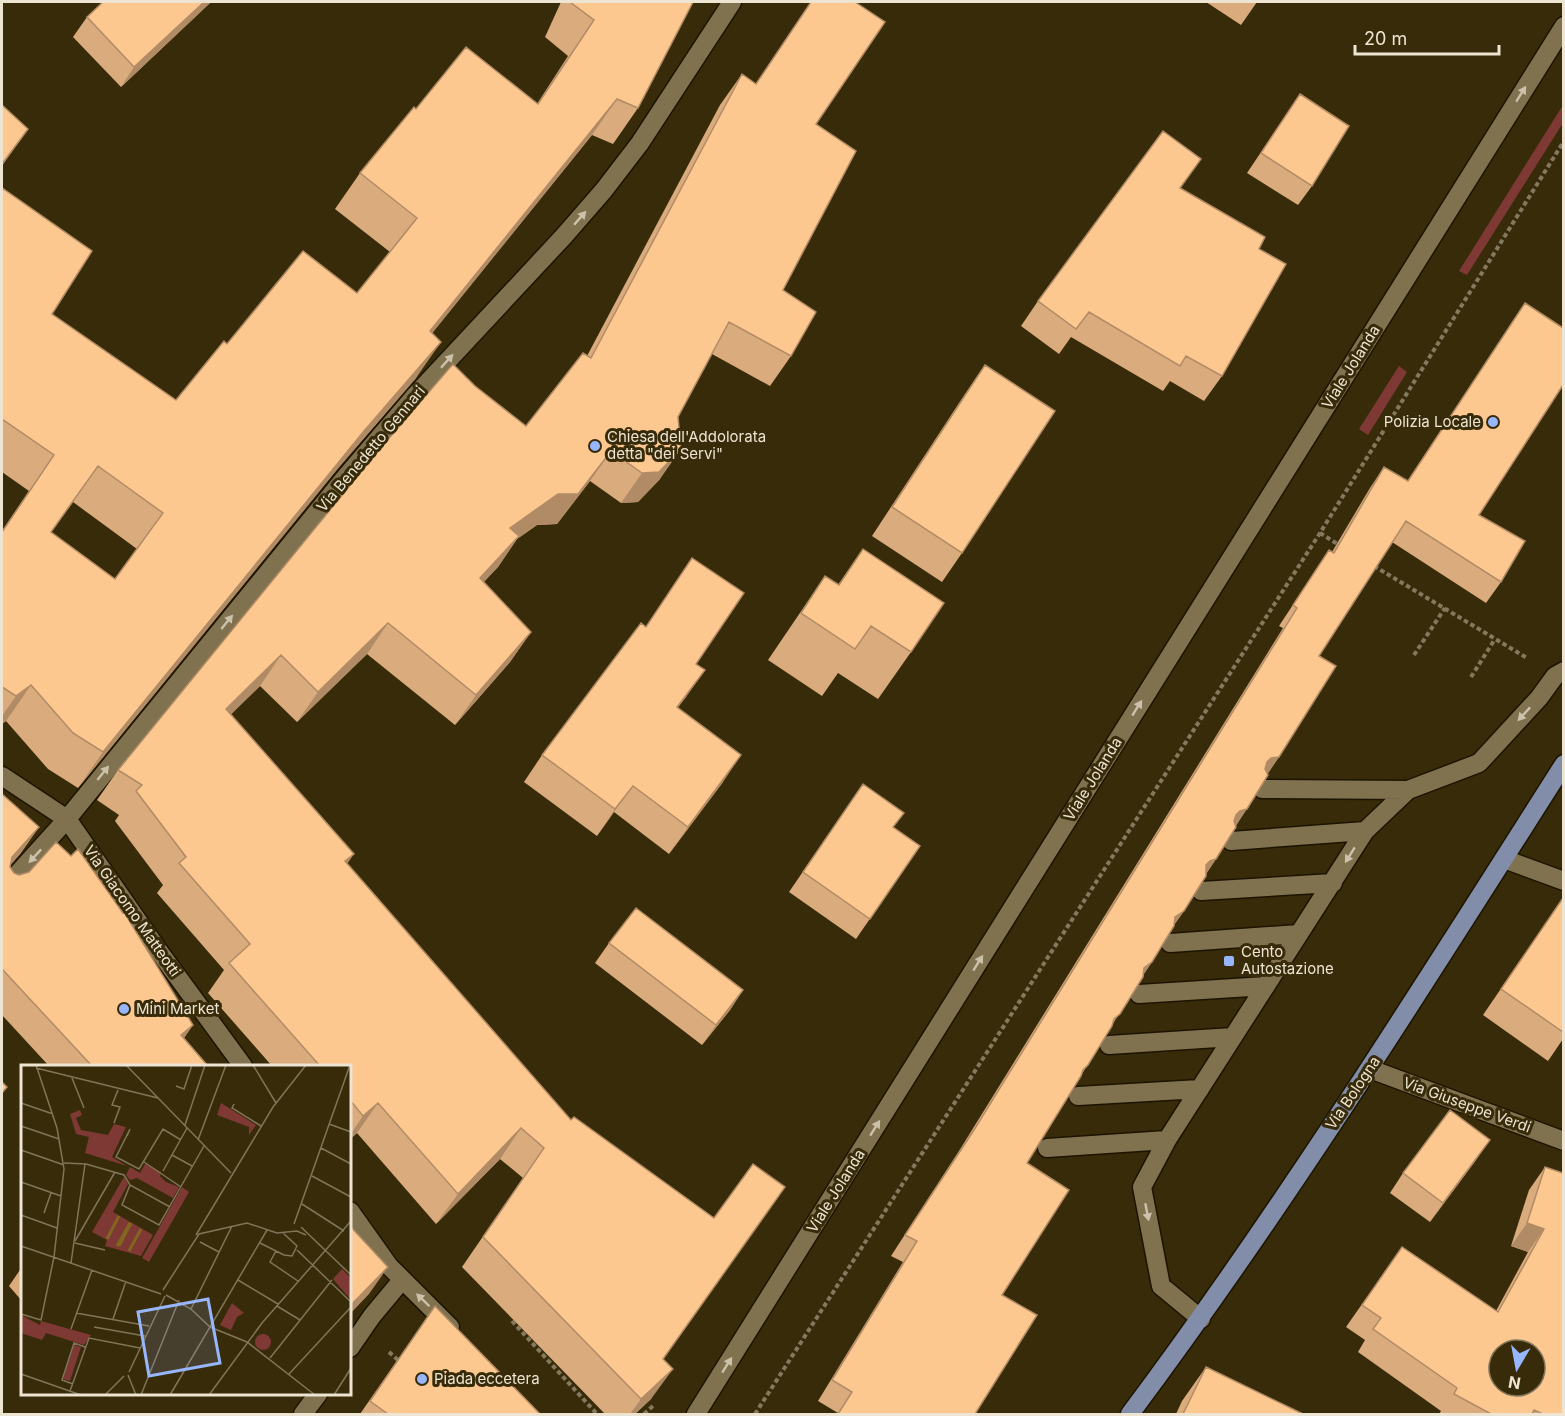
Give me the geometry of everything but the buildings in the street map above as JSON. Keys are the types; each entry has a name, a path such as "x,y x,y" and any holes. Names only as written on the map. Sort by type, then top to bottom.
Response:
{"main road":[{"name":"Via Bologna","path":"1130,1414 1201,1319 1370,1069 1563,764"}],"street":[{"name":"Via Benedetto Gennari","path":"2,891 67,819 348,474 413,398 604,190 640,143 732,2"},
{"name":"Viale Jolanda","path":"696,1414 1563,26"},
{"path":"1262,789 1408,790 1479,763 1559,674"},
{"name":"Via Giacomo Matteotti","path":"2,776 67,819 158,950 242,1065"},
{"path":"1201,1319 1161,1286 1142,1187 1167,1140 1365,831 1408,790"},
{"path":"1231,841 1365,831"},
{"path":"1504,859 1563,881"},
{"path":"1201,891 1332,883"},
{"path":"1170,943 1299,934"},
{"path":"1139,994 1266,986"},
{"path":"1109,1045 1233,1037"},
{"name":"Via Giuseppe Verdi","path":"1370,1069 1563,1140"},
{"path":"1078,1096 1200,1089"},
{"path":"1047,1148 1167,1140"},
{"path":"351,1212 402,1280 462,1339"},
{"path":"351,1347 372,1316 402,1280"},
{"path":"303,1414 317,1395"}],"path":[{"path":"755,1414 1320,533 1563,141"},
{"path":"1320,533 1348,550"},
{"path":"1368,562 1495,639 1559,674"},
{"path":"1414,655 1445,609"},
{"path":"1471,677 1495,639"},
{"path":"512,1322 597,1414"},
{"path":"644,1414 655,1404"}],"shaded area":[{"path":"1563,105 1563,123 1467,275 1459,271"},
{"path":"1399,366 1407,372 1368,435 1359,429"}],"place":[{"name":"Polizia Locale","path":"1493,422"},
{"name":"Chiesa dell'Addolorata detta \"dei Servi\"","path":"595,446"},
{"name":"Cento Autostazione","path":"1229,961"},
{"name":"Mini Market","path":"124,1009"},
{"name":"Piada eccetera","path":"422,1379"}]}
